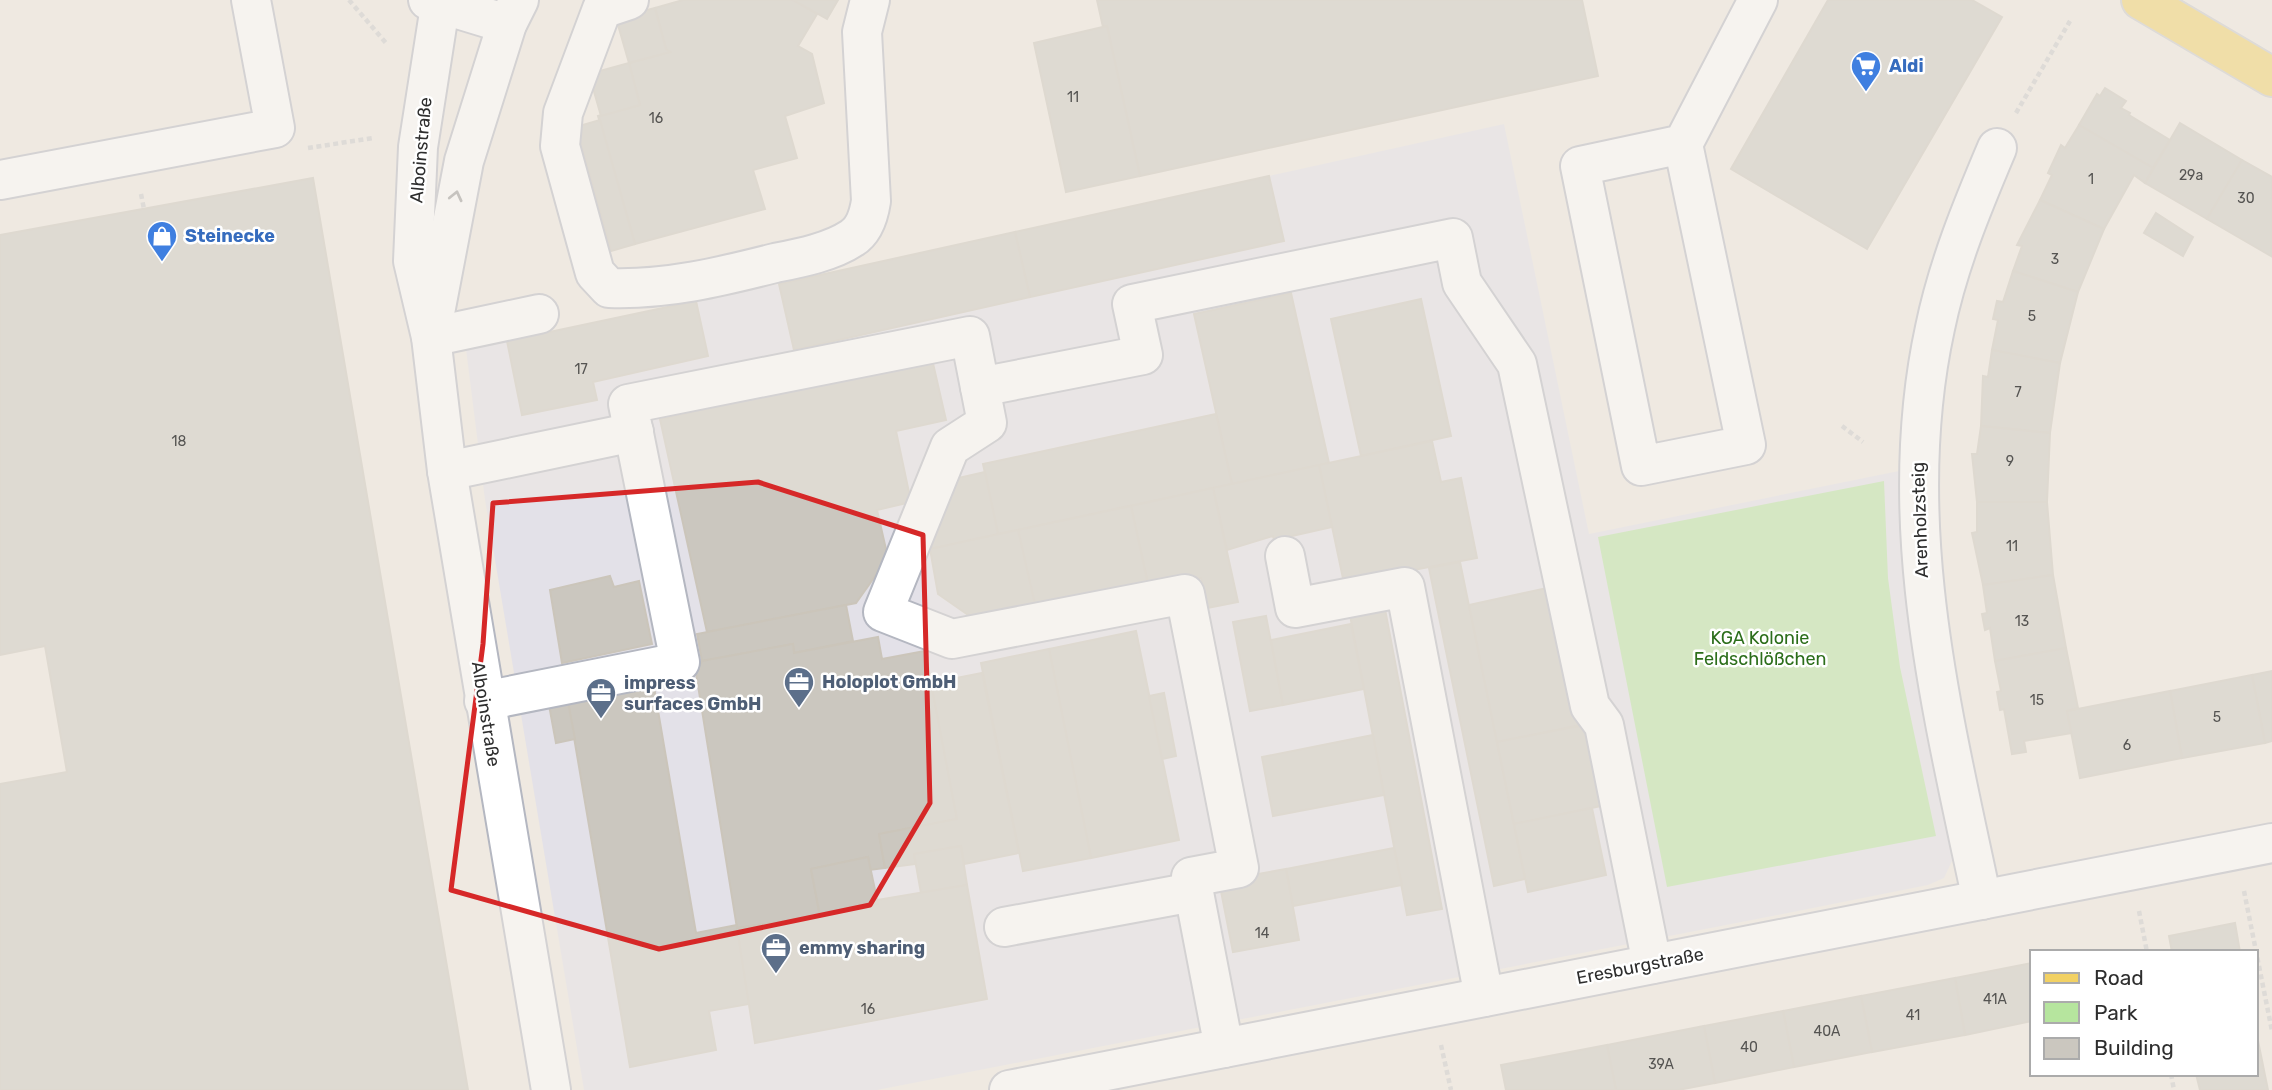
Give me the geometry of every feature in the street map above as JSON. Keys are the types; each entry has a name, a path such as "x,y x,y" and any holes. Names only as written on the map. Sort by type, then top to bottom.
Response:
{"main road":[{"path":"2141,0 2272,77"}],"street":[{"path":"0,180 275,128 251,0"},
{"path":"629,0 602,9 563,113 560,146 595,273 609,288 632,289 690,284 809,255 853,237 869,218 871,201 862,32 870,0"},
{"path":"1683,144 1580,166 1641,466 1746,446 1683,144 1758,0"},
{"name":"Alboinstraße","path":"431,337 464,161 513,12 437,2 418,147 413,261 431,337 447,471 551,1090"},
{"name":"Arenholzsteig","path":"1982,900 1930,635 1922,585 1916,489 1924,392 1935,327 1952,261 2004,134"},
{"path":"980,387 1143,355 1132,304 1453,238 1462,284 1517,364 1590,706 1604,725 1652,964"},
{"path":"431,337 539,314"},
{"path":"484,701 680,662 628,404 970,336 987,423 950,447 883,612 952,639 1185,594 1238,868 1191,877 1224,1048"},
{"path":"447,471 634,432"},
{"path":"1285,556 1295,608 1405,587 1484,997"},
{"name":"Eresburgstraße","path":"1009,1090 2272,843"},
{"path":"1004,927 1194,891"}],"path":[{"path":"349,0 386,43"},
{"path":"2004,134 2070,21"},
{"path":"275,128 305,148 373,138"},
{"path":"1842,426 1863,442"},
{"path":"2244,891 2256,950"},
{"path":"2140,911 2147,950"},
{"path":"2258,961 2272,1031"}],"highlighted area":[{"path":"758,482 923,535 930,803 870,905 659,949 451,890 483,644 493,503"}],"shaded area":[{"path":"1504,124 1589,534 1899,471 1905,595 1954,857 1944,878 1928,885 1788,913 877,1090 584,1090 485,500 466,349 779,284"}],"green space":[{"name":"KGA Kolonie Feldschlößchen","path":"1884,481 1888,578 1900,667 1936,836 1667,887 1598,537"}],"building":[{"path":"683,0 793,0 817,14 798,46 812,54 824,103 785,116 797,158 753,170 765,209 635,244 598,116 640,105 629,63 670,52 666,49 655,8"},
{"path":"793,0 838,0 827,19"},
{"path":"1097,0 1582,0 1598,76 1140,176 1107,26 1103,27"},
{"name":"Aldi","path":"1828,0 1972,0 2002,17 1867,249 1731,169"},
{"path":"655,8 666,49 670,52 629,63 616,18"},
{"path":"1107,26 1140,176 1066,192 1034,43"},
{"path":"629,63 640,105 601,116 589,74"},
{"path":"2105,88 2126,101 2121,108 2130,113 2129,115 2170,140 2153,168 2079,125 2097,94 2100,96"},
{"path":"600,120 635,244 611,251 576,127"},
{"path":"2180,123 2242,160 2207,219 2145,183"},
{"path":"2079,125 2153,168 2145,183 2134,175 2104,229 2040,200 2052,175 2048,173 2061,145 2065,148"},
{"path":"2242,160 2272,177 2271,256 2207,219"},
{"path":"1269,176 1284,241 1030,297 1015,232"},
{"path":"313,178 468,1090 0,1090 0,784 67,772 45,646 0,655 0,235"},
{"path":"2040,200 2104,229 2078,292 2013,271 2022,246 2017,245"},
{"path":"2156,213 2193,237 2183,256 2144,233"},
{"path":"1015,232 1030,297 794,350 779,284"},
{"path":"2013,271 2078,292 2060,363 1992,350 1998,320 1993,319 1997,301 2003,302"},
{"path":"1291,293 1329,463 1232,484 1194,314"},
{"path":"1421,299 1451,436 1361,456 1331,319"},
{"path":"696,301 708,356 593,382 597,400 522,415 507,341"},
{"path":"1992,350 2060,363 2050,433 1981,426 1983,376 1988,377"},
{"path":"932,359 946,420 896,431 911,502 877,510 888,558 856,603 707,632 660,419"},
{"path":"1216,414 1232,484 998,534 983,464"},
{"path":"1981,426 2050,433 2047,502 1977,502 1972,454 1977,454"},
{"path":"1432,441 1441,482 1461,478 1477,558 1344,583 1319,465"},
{"path":"1319,465 1332,527 1274,540 1273,536 1227,550 1213,488"},
{"path":"985,472 998,534 930,549 958,478"},
{"path":"1213,488 1238,602 1207,608 1201,578 1149,589 1131,506"},
{"path":"1977,502 2047,502 2053,575 1983,585 1972,533 1977,532"},
{"path":"1131,506 1149,589 1035,608 1018,530"},
{"path":"1018,530 1035,604 971,617 938,594 930,549"},
{"path":"1460,562 1525,879 1494,886 1429,568"},
{"path":"2053,575 2066,648 1995,661 1990,628 1985,630 1982,614 1987,613 1983,585"},
{"path":"610,576 614,587 639,581 652,644 562,663 550,590"},
{"path":"1552,587 1581,725 1497,742 1469,605"},
{"path":"1384,604 1442,909 1407,915 1349,610"},
{"path":"846,605 853,641 794,653 793,644 702,661 697,634"},
{"path":"1266,616 1283,705 1250,711 1233,622"},
{"path":"1351,624 1364,689 1283,705 1271,640"},
{"path":"1136,631 1179,840 1091,858 1049,649"},
{"path":"878,637 882,659 925,651 957,819 879,834 885,868 870,870 868,857 811,869 820,916 737,928 696,673 702,661 793,644 794,653"},
{"path":"2066,648 2078,708 2067,711 2072,733 2024,741 2026,752 2012,754 2004,709 2000,710 1997,692 2001,691 1995,661"},
{"path":"1049,649 1091,858 1023,871 981,663"},
{"path":"2272,671 2272,741 2265,743 2252,675"},
{"path":"982,673 1019,853 964,864 961,846 914,854 916,864 885,868 879,834 957,819 931,683"},
{"path":"2252,675 2265,743 2182,758 2170,691"},
{"path":"648,683 654,687 696,933 737,925 749,1004 709,1011 716,1050 630,1067 568,702"},
{"path":"2170,691 2182,758 2080,778 2067,711"},
{"path":"1164,693 1176,756 1162,759 1149,696"},
{"path":"568,702 575,739 556,743 549,705"},
{"path":"1589,724 1606,805 1514,824 1497,742"},
{"path":"1373,735 1384,795 1273,816 1262,757"},
{"path":"1592,808 1606,875 1528,892 1514,824"},
{"path":"961,846 967,885 921,893 914,854"},
{"path":"1394,848 1402,885 1293,906 1286,869"},
{"path":"868,857 878,904 820,916 811,869"},
{"path":"1286,869 1299,940 1233,952 1219,881"},
{"path":"967,885 987,999 755,1043 737,928 820,916 878,904 877,900"},
{"path":"2235,923 2240,950 2172,950 2169,936"},
{"path":"2030,963 2030,1021 1965,1035 1955,978"},
{"path":"1955,978 1965,1035 1872,1052 1861,996"},
{"path":"1861,996 1872,1052 1794,1067 1783,1011"},
{"path":"1783,1011 1794,1067 1715,1083 1704,1026"},
{"path":"1704,1026 1715,1083 1678,1090 1616,1090 1607,1045"},
{"path":"2258,1041 2268,1090 2200,1090 2196,1076 2258,1076"},
{"path":"1607,1045 1616,1090 1506,1090 1501,1065"}],"place":[{"name":"Aldi","path":"1866,93"},
{"name":"Steinecke","path":"162,263"},
{"name":"Holoplot GmbH","path":"799,709"},
{"name":"impress surfaces GmbH","path":"601,720"},
{"name":"emmy sharing","path":"776,975"}]}
